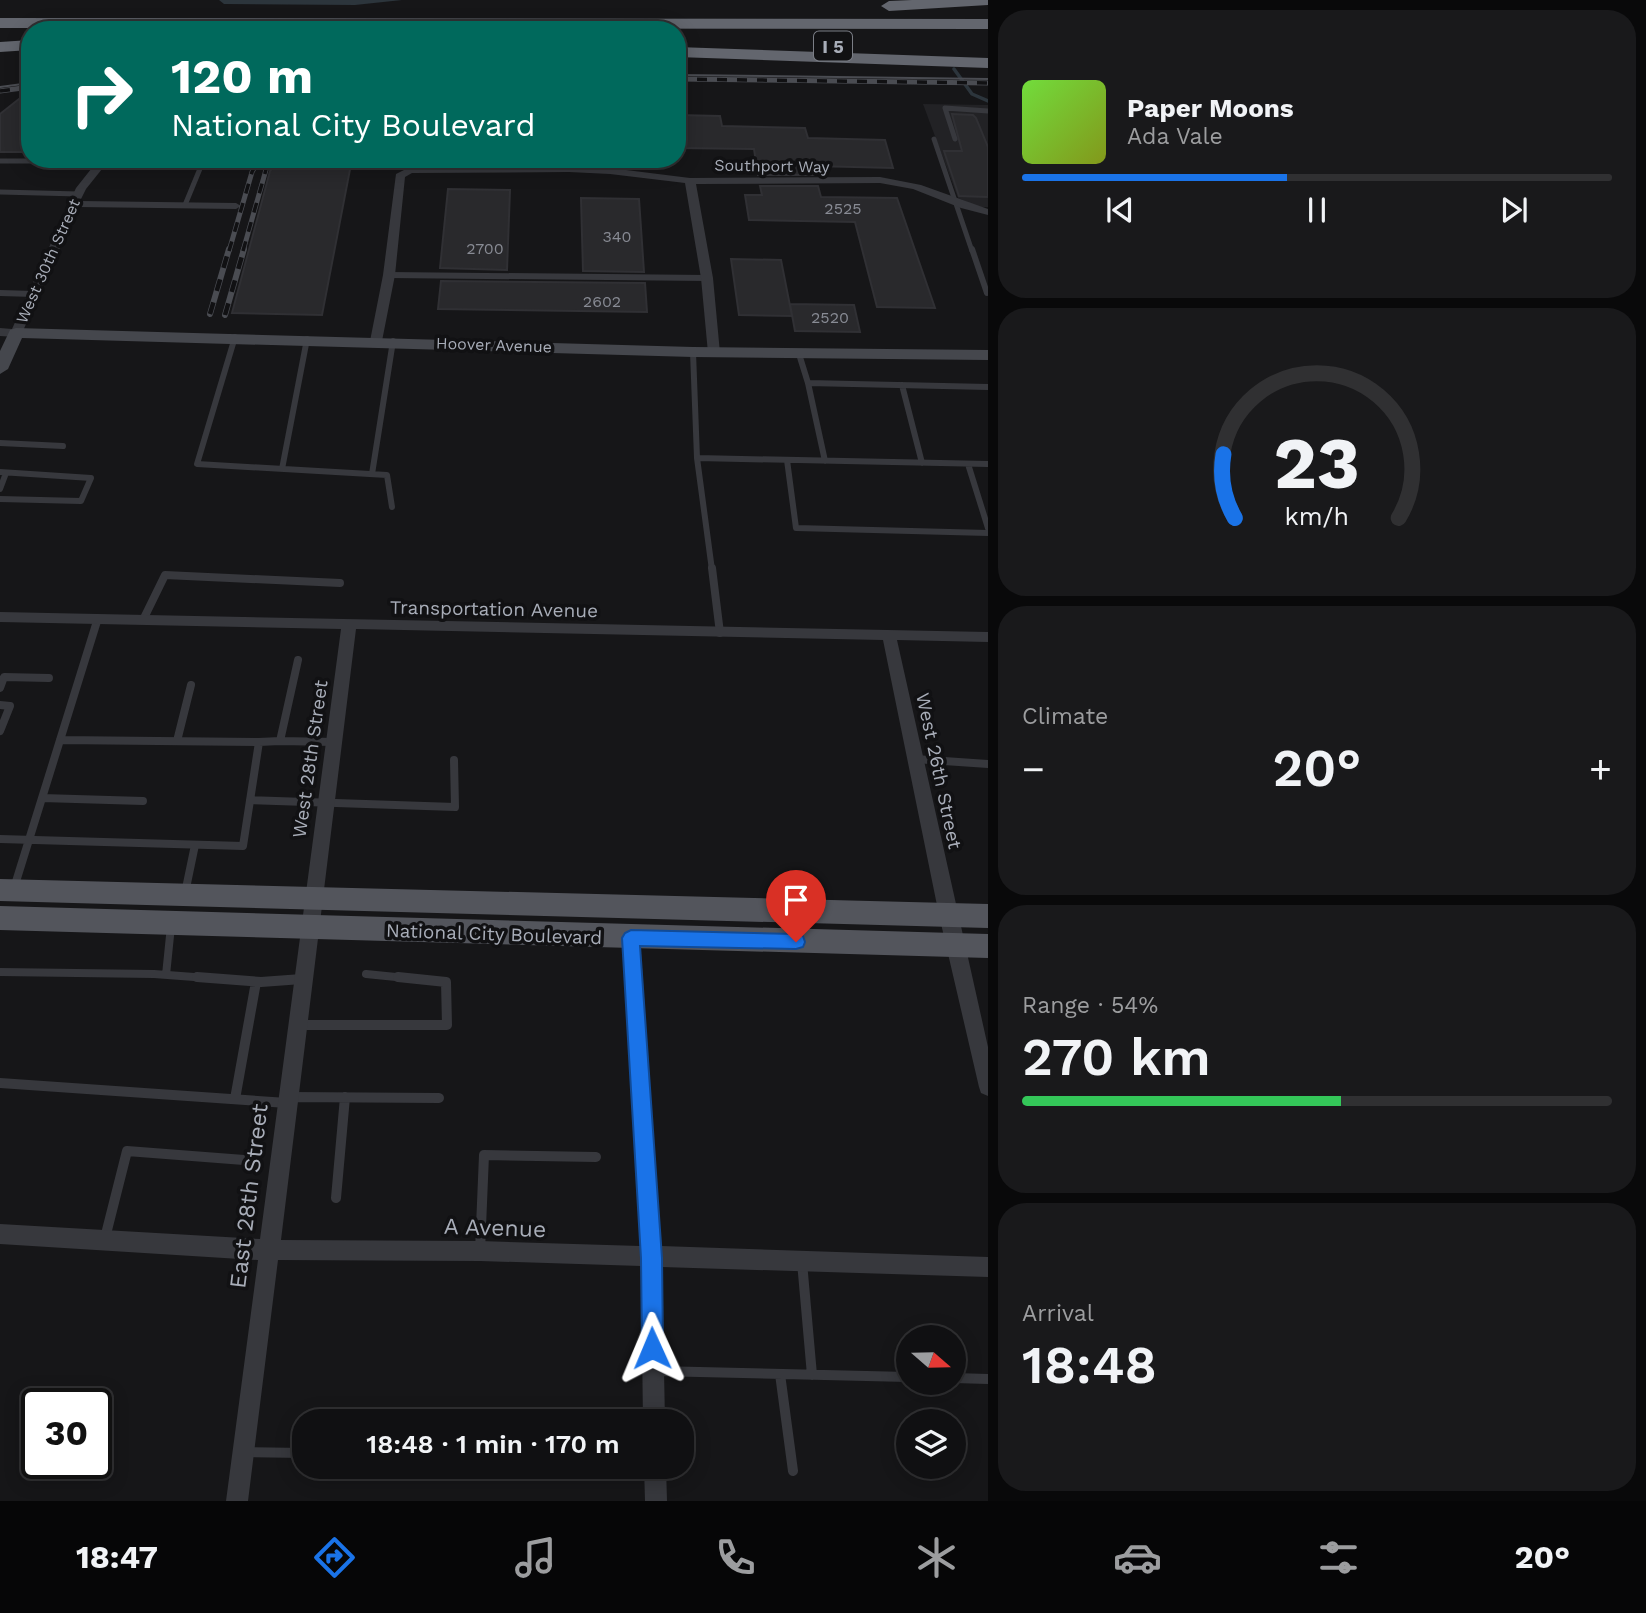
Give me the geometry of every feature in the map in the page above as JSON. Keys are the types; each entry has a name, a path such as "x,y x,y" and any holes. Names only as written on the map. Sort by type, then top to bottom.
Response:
{"highway":[{"path":"879,6 988,0"},
{"path":"510,21 852,8"},
{"path":"0,14 51,21"},
{"name":"I 5","path":"0,23 21,23"},
{"name":"I 5","path":"686,23 988,24"},
{"path":"0,46 21,45"},
{"name":"I 5","path":"686,45 988,46"},
{"path":"686,52 988,63"}],"main road":[{"name":"National City Boulevard","path":"7,890 988,916"},
{"name":"National City Boulevard","path":"0,918 309,929 988,946"}],"street":[{"name":"West 30th Street","path":"0,369 8,332 34,294 76,199 98,168"},
{"name":"Southport Way","path":"389,275 400,176 410,170 596,170 690,181 880,180 906,183 954,204 988,212"},
{"path":"690,181 706,278 714,353"},
{"path":"76,199 236,206"},
{"path":"385,341 389,275"},
{"name":"Hoover Avenue","path":"8,332 385,341 714,353 988,355"},
{"name":"Transportation Avenue","path":"0,617 988,637"},
{"name":"West 28th Street","path":"313,898 349,625"},
{"name":"West 26th Street","path":"889,635 948,915 983,1042 988,1087"},
{"name":"East 28th Street","path":"237,1501 313,898"},
{"path":"631,938 651,1258 654,1409"},
{"name":"A Avenue","path":"0,1234 268,1250 480,1251 988,1267"},
{"path":"655,1479 656,1501"}],"lane":[{"path":"955,139 945,108 988,111"},
{"path":"933,139 988,295"},
{"path":"0,161 21,161"},
{"path":"185,205 201,168"},
{"path":"0,192 76,199"},
{"path":"389,275 706,278"},
{"path":"0,293 34,294"},
{"path":"235,337 197,464 387,475 392,507"},
{"path":"282,469 307,339"},
{"path":"372,474 385,341"},
{"path":"693,352 697,458 720,633"},
{"path":"799,354 825,461"},
{"path":"808,383 988,387"},
{"path":"902,385 922,463"},
{"path":"0,443 63,446"},
{"path":"697,458 988,464"},
{"path":"787,460 796,528 988,531 968,464"},
{"path":"0,489 3,472 91,478 81,501 0,499"},
{"path":"143,620 165,575 340,583"},
{"path":"7,890 29,841 98,618"},
{"path":"280,741 298,660"},
{"path":"0,688 2,677 49,678"},
{"path":"177,741 191,685"},
{"path":"0,705 10,706 0,731"},
{"path":"60,740 334,742"},
{"path":"0,839 243,846 259,742"},
{"path":"915,759 988,764"},
{"path":"250,800 455,807 454,760"},
{"path":"42,798 143,801"},
{"path":"185,894 195,845"},
{"path":"166,975 171,924"},
{"path":"0,972 166,975 256,982 302,979"},
{"path":"297,1025 447,1025 446,982 366,974"},
{"path":"235,1100 256,982"},
{"path":"0,1083 235,1100 439,1098"},
{"path":"336,1198 345,1097"},
{"path":"105,1240 127,1151 244,1160"},
{"path":"480,1251 484,1155 596,1157"},
{"path":"802,1262 812,1375"},
{"path":"653,1371 896,1377"},
{"path":"780,1374 793,1471"},
{"path":"966,1378 988,1379"},
{"path":"243,1452 292,1453"}],"shaded area":[{"path":"219,0 402,0 355,5 224,4"},
{"path":"923,104 988,105 988,207 979,207 958,198"}],"building":[{"path":"21,99 21,152 0,152 0,114"},
{"path":"952,114 973,115 976,118 988,147 988,197 959,196 944,151 962,151"},
{"path":"686,115 720,116 722,126 805,128 808,138 885,140 893,168 814,166 816,175 758,175 754,149 686,148"},
{"path":"273,168 350,168 322,315 232,313"},
{"path":"760,186 818,186 821,197 897,198 935,308 877,307 855,222 749,220 745,195 762,195"},
{"path":"448,189 510,190 507,270 440,268"},
{"path":"581,198 639,199 644,272 583,271"},
{"path":"731,259 781,260 792,316 739,315"},
{"path":"441,281 645,283 647,312 438,309"},
{"path":"790,304 854,305 860,332 795,331"}],"waterway":[{"path":"954,69 972,94 988,101"}],"tram line":[{"path":"686,75 988,79"},
{"path":"0,87 21,84"}],"railway":[{"path":"686,79 988,83"},
{"path":"0,91 21,88"},
{"path":"229,251 254,168"},
{"path":"243,251 266,168"},
{"path":"210,314 229,249"},
{"path":"225,315 244,249"}],"route":[{"path":"652,1348 651,1258 631,938 796,942"}]}
